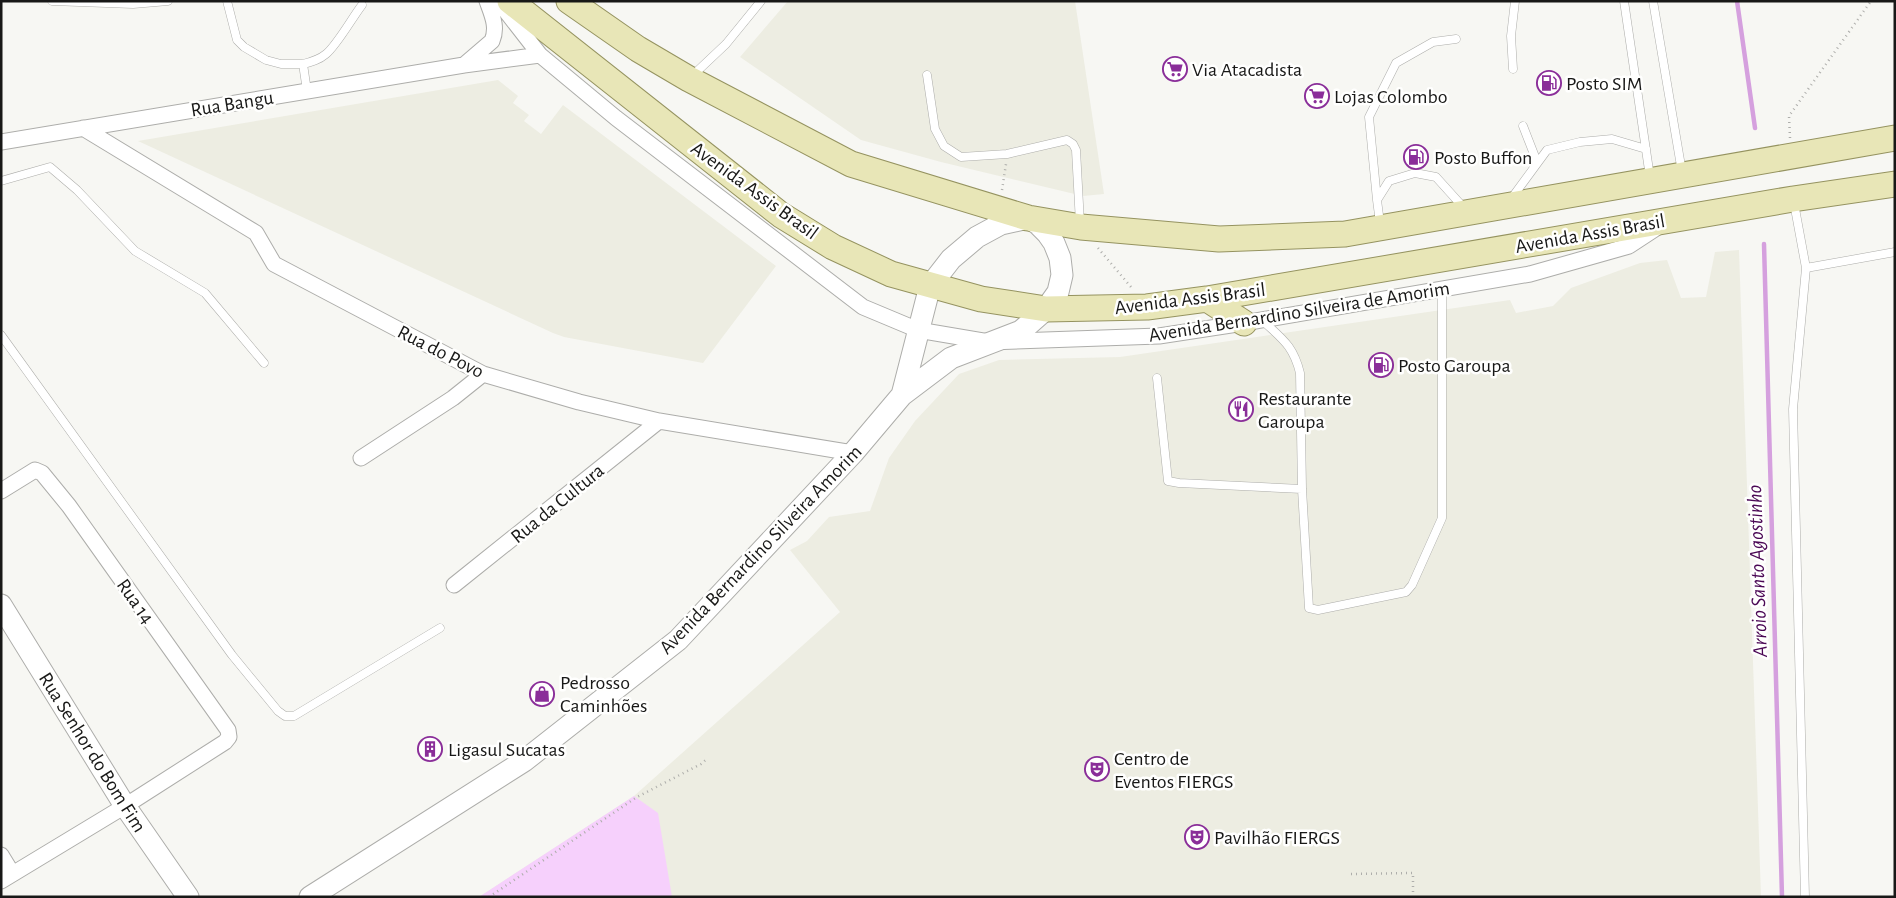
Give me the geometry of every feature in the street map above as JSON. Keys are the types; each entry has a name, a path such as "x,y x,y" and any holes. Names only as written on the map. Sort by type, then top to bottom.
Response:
{"main road":[{"name":"Avenida Assis Brasil","path":"510,1 781,215 852,256 891,274 930,286 981,299 1046,310 1147,308 1793,199 1895,184"},
{"name":"Avenida Assis Brasil","path":"569,1 638,49 689,79 851,164 1028,218 1081,228 1219,239 1345,234 1895,138"},
{"name":"Avenida Bernardino Silveira Amorim","path":"310,897 524,761 678,640 854,453 902,394 950,358 1020,331 1046,310 1058,292 1062,275 1060,258 1054,243 1038,224 1028,218 1001,224 977,237 951,259 930,286 902,394"},
{"path":"1207,299 1253,322"},
{"name":"Rua Senhor do Bom Fim","path":"1,606 125,806 188,897"}],"street":[{"path":"464,65 492,41 495,24 487,1"},
{"name":"Avenida Bernardino Silveira de Amorim","path":"498,1 540,55 616,118 863,307 918,330 989,342 1159,336 1253,322 1530,274 1629,246 1670,220"},
{"name":"Rua Bangu","path":"1,142 464,65 540,55"},
{"name":"Rua do Povo","path":"83,128 256,233 274,264 483,374 579,402 659,421 854,453"},
{"path":"361,458 453,398 483,374"},
{"name":"Rua da Cultura","path":"454,585 659,421"},
{"name":"Rua 14","path":"1,491 35,470 42,473 69,506 228,730 229,737 225,742 125,806"},
{"path":"1,855 7,877 125,806"}],"lane":[{"path":"52,1 133,4 168,1"},
{"path":"227,1 232,28 237,40 244,47 266,60 281,64 303,64 317,60 325,55 362,5"},
{"path":"689,79 726,44 761,1"},
{"path":"1513,69 1510,36 1515,1"},
{"path":"1624,1 1651,180"},
{"path":"1653,1 1683,174"},
{"path":"1380,228 1369,117 1396,63 1433,42 1456,39"},
{"path":"303,64 307,91"},
{"path":"927,75 935,129 944,146 961,157 1007,154 1067,140 1073,144 1076,150 1081,228"},
{"path":"1523,126 1537,162"},
{"path":"1507,206 1547,150 1596,140 1612,139 1646,150"},
{"path":"1,180 50,167 77,190 136,251 205,293 264,362"},
{"path":"1377,200 1389,181 1415,173 1436,177 1468,212"},
{"path":"1793,199 1806,268 1792,409 1805,897"},
{"path":"1806,268 1895,252"},
{"path":"1253,322 1289,346 1296,357 1300,373 1302,489 1309,608 1318,610 1406,592 1412,585 1442,518 1442,288"},
{"path":"1,335 232,655 278,711 285,716 294,716 440,628"},
{"path":"1157,378 1168,481 1302,489"}],"path":[{"path":"1791,156 1789,116 1871,1"},
{"path":"999,209 1007,154"},
{"path":"1081,228 1147,308"},
{"path":"489,897 637,798 701,764 708,758"},
{"path":"1351,874 1412,873 1413,897"}],"shaded area":[{"path":"788,1 1075,1 1104,194 1083,196 941,162 861,140 740,57"},
{"path":"498,80 518,96 513,103 529,115 524,121 541,134 563,105 776,266 703,363 564,337 553,333 138,141"},
{"path":"1739,250 1761,897 479,897 634,796 840,612 790,550 807,541 829,517 870,511 889,458 915,421 959,374 999,360 1120,357 1510,300 1516,313 1553,306 1571,288 1640,263 1667,260 1681,298 1706,297 1715,252"},
{"path":"634,796 658,813 672,897 479,897"}],"waterway":[{"path":"1737,1 1755,128"},
{"name":"Arroio Santo Agostinho","path":"1764,244 1782,897"}],"place":[{"name":"Via Atacadista","path":"1175,69"},
{"name":"Posto SIM","path":"1549,83"},
{"name":"Lojas Colombo","path":"1317,96"},
{"name":"Posto Buffon","path":"1416,157"},
{"name":"Posto Garoupa","path":"1381,365"},
{"name":"Restaurante Garoupa","path":"1241,409"},
{"name":"Pedrosso Caminhões","path":"542,694"},
{"name":"Ligasul Sucatas","path":"430,749"},
{"name":"Centro de Eventos FIERGS","path":"1097,769"},
{"name":"Pavilhão FIERGS","path":"1197,837"}]}
